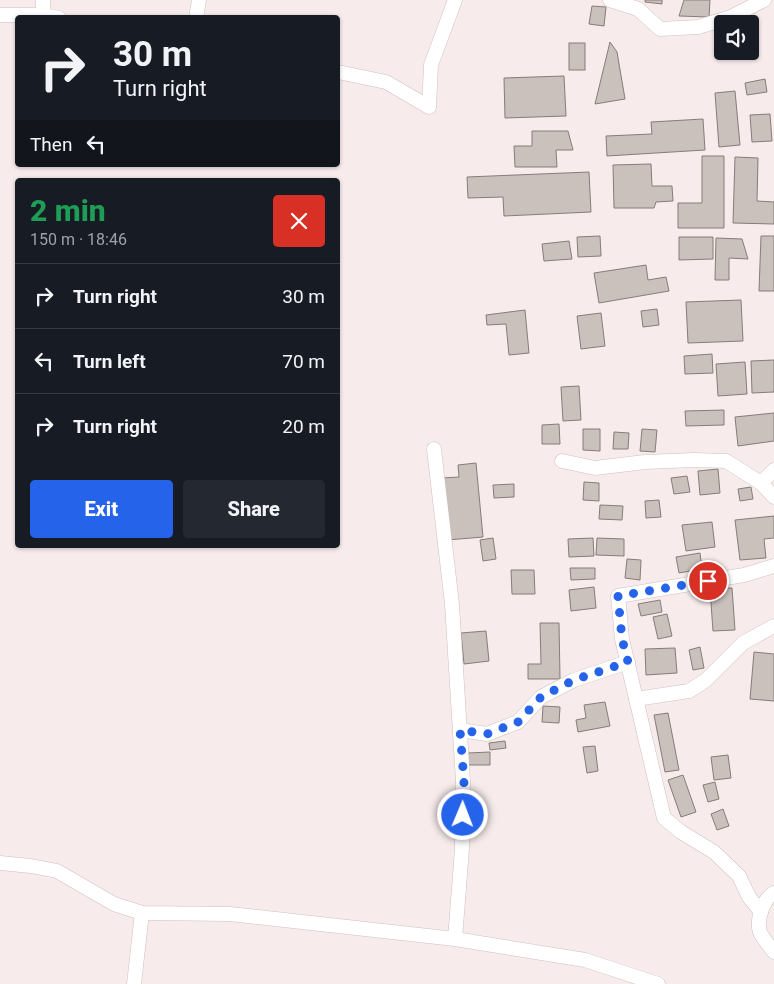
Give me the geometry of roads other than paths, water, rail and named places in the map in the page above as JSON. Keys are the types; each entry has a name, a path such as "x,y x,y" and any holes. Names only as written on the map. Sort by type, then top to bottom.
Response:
{"street":[{"path":"0,15 44,15 43,0"},
{"path":"196,15 199,0"},
{"path":"340,72 386,82 429,107 431,65 455,0"},
{"path":"610,0 638,8 660,28 698,27 731,17 764,0"},
{"path":"434,449 452,604 464,781 455,939"},
{"path":"562,462 595,468 645,462 726,461 761,483 774,497"},
{"path":"761,483 774,470"},
{"path":"760,912 749,897 739,876 714,852 681,832 664,818 622,639 618,596 744,575 774,566"},
{"path":"636,699 689,691 706,680 743,643 774,626"},
{"path":"460,730 487,734 518,722 541,697 574,680 628,662"},
{"path":"0,864 31,866 58,871 114,904 142,913 230,914 455,939 585,960 658,984"},
{"path":"774,893 760,912 760,932 774,952"},
{"path":"134,984 142,913"}]}
